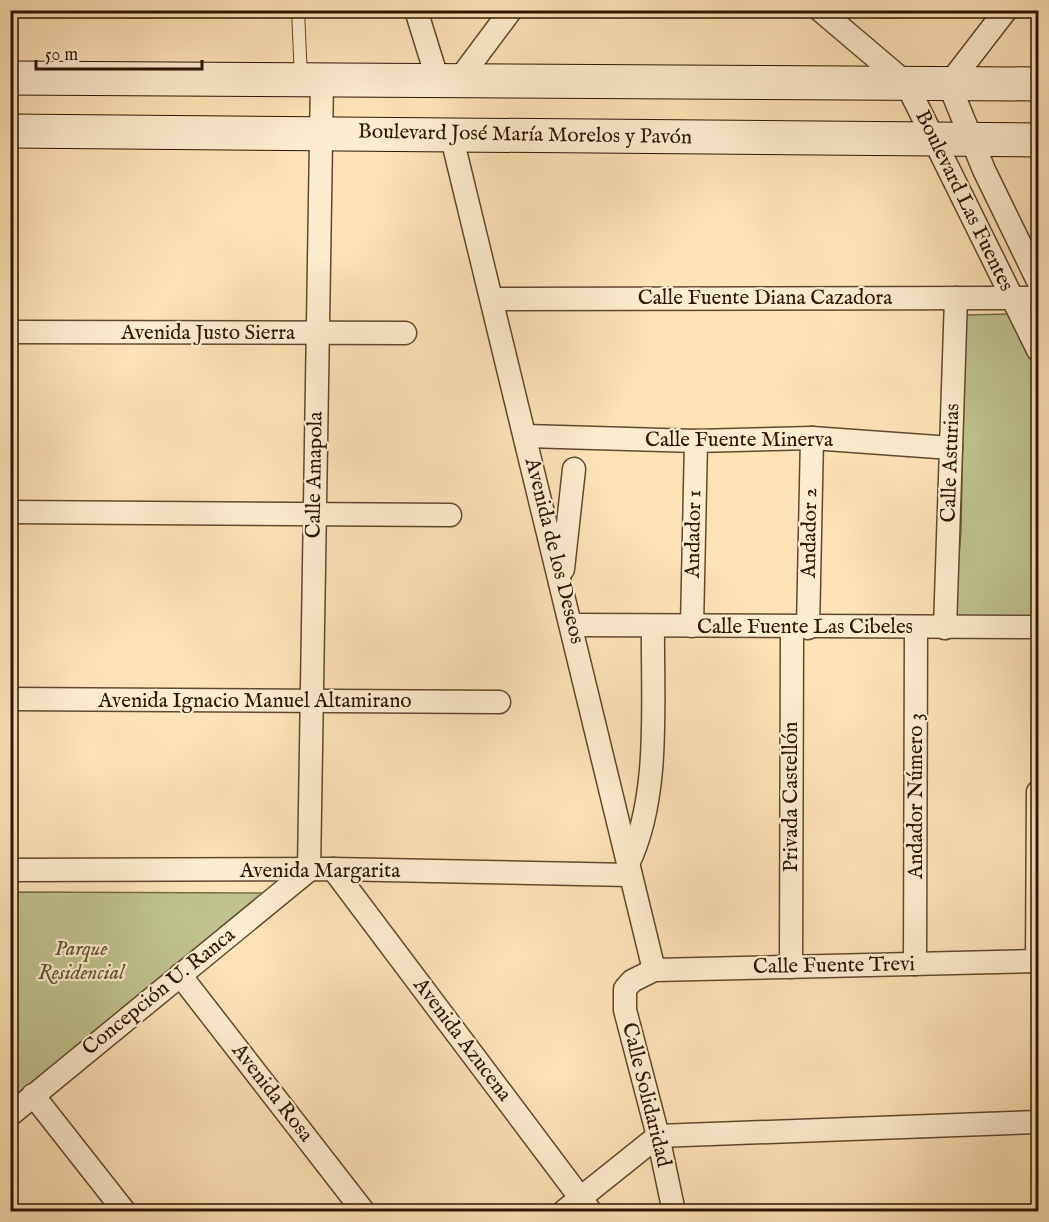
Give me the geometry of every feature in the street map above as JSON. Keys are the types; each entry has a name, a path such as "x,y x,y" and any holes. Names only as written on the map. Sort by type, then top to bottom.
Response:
{"main road":[{"path":"10,78 1038,84"},
{"name":"Boulevard José María Morelos y Pavón","path":"10,131 321,132 934,141 1038,140"}],"street":[{"path":"416,10 448,81 511,10"},
{"path":"949,84 1006,10"},
{"path":"821,11 906,83"},
{"name":"Calle Amapola","path":"309,870 321,132 312,80"},
{"name":"Boulevard Las Fuentes","path":"906,83 1038,350"},
{"name":"Boulevard Las Fuentes","path":"949,84 972,141 1038,281"},
{"name":"Avenida de los Deseos","path":"451,134 654,970"},
{"name":"Calle Asturias","path":"945,628 956,298"},
{"name":"Calle Fuente Diana Cazadora","path":"492,299 1038,298"},
{"name":"Avenida Justo Sierra","path":"10,332 405,333"},
{"name":"Calle Fuente Minerva","path":"526,436 696,441 812,438 951,448"},
{"name":"Andador 2","path":"800,628 812,438"},
{"name":"Andador 1","path":"692,626 696,441"},
{"path":"561,586 574,469"},
{"path":"10,512 450,515"},
{"name":"Calle Fuente Las Cibeles","path":"572,625 800,628 1038,627"},
{"path":"629,870 638,845 649,795 653,626"},
{"name":"Privada Castellón","path":"791,967 800,628"},
{"name":"Andador Número 3","path":"915,964 916,628"},
{"name":"Avenida Ignacio Manuel Altamirano","path":"10,699 499,702"},
{"path":"1038,792 1038,961"},
{"name":"Avenida Azucena","path":"333,869 578,1207"},
{"name":"Avenida Margarita","path":"10,870 629,870"},
{"name":"Concepción U. Ranca","path":"10,1115 309,870"},
{"name":"Calle Fuente Trevi","path":"632,981 654,970 1038,961"},
{"name":"Avenida Rosa","path":"180,975 364,1212"},
{"name":"Calle Solidaridad","path":"632,981 625,989 625,1010 658,1136 674,1212"},
{"path":"33,1095 125,1212"},
{"path":"578,1207 658,1136 1038,1122"}],"lane":[{"path":"298,10 312,80"}],"green space":[{"path":"1010,314 1038,368 1038,634 953,633 961,531 965,315"},
{"name":"Parque Residencial","path":"11,892 280,893 11,1104"}]}
